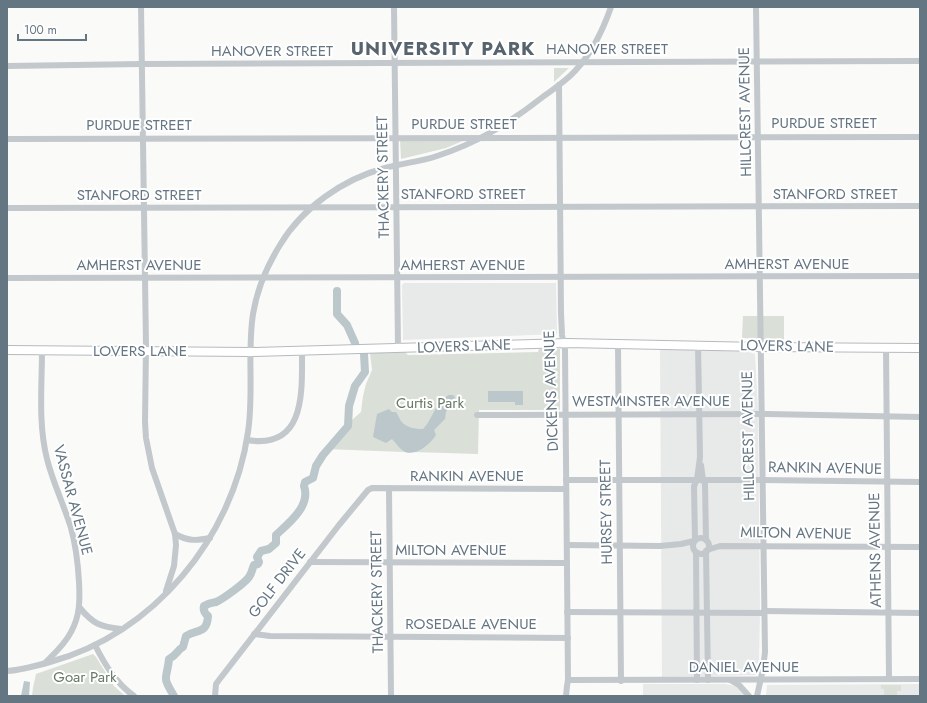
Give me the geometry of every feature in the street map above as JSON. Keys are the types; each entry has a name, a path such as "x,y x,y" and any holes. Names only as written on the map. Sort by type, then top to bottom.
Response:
{"main road":[{"name":"LOVERS LANE","path":"7,350 251,352 563,343 760,347 920,348"}],"street":[{"path":"141,7 146,422 149,453 157,484 175,534 176,545 174,566 165,593"},
{"name":"THACKERY STREET","path":"394,7 398,347"},
{"path":"7,671 22,670 60,659 95,645 142,615 182,576 201,552 210,538 232,494 247,440 251,400 253,313 263,278 281,243 299,221 328,195 358,178 379,170 436,156 482,138 518,116 559,85 582,63 598,36 611,7"},
{"name":"HILLCREST AVENUE","path":"756,7 765,652 763,669 756,696"},
{"name":"HANOVER STREET","path":"7,66 757,61 920,62"},
{"name":"DICKENS AVENUE","path":"559,85 562,335 565,350 568,638 568,680 566,696"},
{"name":"PURDUE STREET","path":"7,138 920,137"},
{"name":"STANFORD STREET","path":"7,208 920,206"},
{"name":"AMHERST AVENUE","path":"7,278 561,278 920,276"},
{"name":"HURSEY STREET","path":"618,344 621,680"},
{"path":"698,345 700,480 706,487 707,540 709,546 707,550 708,680"},
{"name":"ATHENS AVENUE","path":"886,347 889,680"},
{"name":"VASSAR AVENUE","path":"42,350 43,436 47,459 74,543 79,572 80,608 77,621 71,633 63,645 45,663"},
{"path":"247,440 258,442 272,440 284,435 291,427 296,415 300,394 302,350"},
{"name":"WESTMINSTER AVENUE","path":"477,414 761,414 920,417"},
{"name":"RANKIN AVENUE","path":"566,480 920,482"},
{"path":"697,680 695,550 693,545 695,541 694,486 700,480"},
{"name":"RANKIN AVENUE","path":"368,490 372,488 566,489"},
{"name":"THACKERY STREET","path":"389,488 391,696"},
{"name":"GOLF DRIVE","path":"215,696 216,684 218,680 368,490"},
{"path":"175,534 191,540 210,538"},
{"path":"567,545 620,546 681,544 695,541 700,538 707,540"},
{"name":"MILTON AVENUE","path":"707,540 720,546"},
{"path":"681,544 701,553 707,550"},
{"name":"MILTON AVENUE","path":"707,550 720,546 920,547"},
{"name":"MILTON AVENUE","path":"310,562 567,563"},
{"path":"80,608 88,619 99,625 121,629"},
{"path":"567,612 920,613"},
{"name":"ROSEDALE AVENUE","path":"254,634 270,636 568,638"},
{"path":"95,645 119,684 134,696"},
{"name":"DANIEL AVENUE","path":"568,680 920,680"},
{"path":"730,680 739,685 749,696"}],"shaded area":[{"path":"404,283 556,283 557,334 403,340 402,285"},
{"path":"660,349 751,352 755,354 758,410 760,612 759,660 756,675 662,677"},
{"path":"488,391 523,391 523,405 515,405 515,402 488,402"},
{"path":"449,395 453,395 455,397 446,412 445,419 434,430 436,435 434,438 423,448 410,453 400,449 392,439 386,443 373,437 377,414 389,409 392,412 396,412 401,421 408,427 423,429 440,402"},
{"path":"24,681 30,682 29,696 21,696"},
{"path":"643,684 725,684 736,686 742,690 744,696 643,696"},
{"path":"920,684 920,696 766,696 767,685"}],"green space":[{"path":"554,68 569,68 554,82"},
{"path":"400,139 465,140 446,148 401,159"},
{"path":"743,316 784,316 784,340 742,338"},
{"name":"Curtis Park","path":"539,349 560,349 560,410 479,410 478,454 408,453 325,449 344,427 361,412 366,384 372,370 370,353 405,352 408,355 538,352"},
{"name":"Goar Park","path":"93,654 114,686 125,696 32,696 36,674"},
{"path":"881,685 901,685 901,691 897,691 897,696 884,696 884,689 881,689"}],"waterway":[{"path":"337,291 337,314 347,325 355,343"},
{"path":"174,696 166,681 169,659 183,647 186,636 201,630 206,626 208,616 204,611 204,606 224,598 247,580 254,565 258,564 259,562 257,557 261,551 269,549 276,543 276,535 298,514 304,500 305,482 313,478 316,466 323,455 348,426 349,406 355,386 365,372 364,354"}],"district":[{"name":"UNIVERSITY PARK","path":"443,48"}]}
